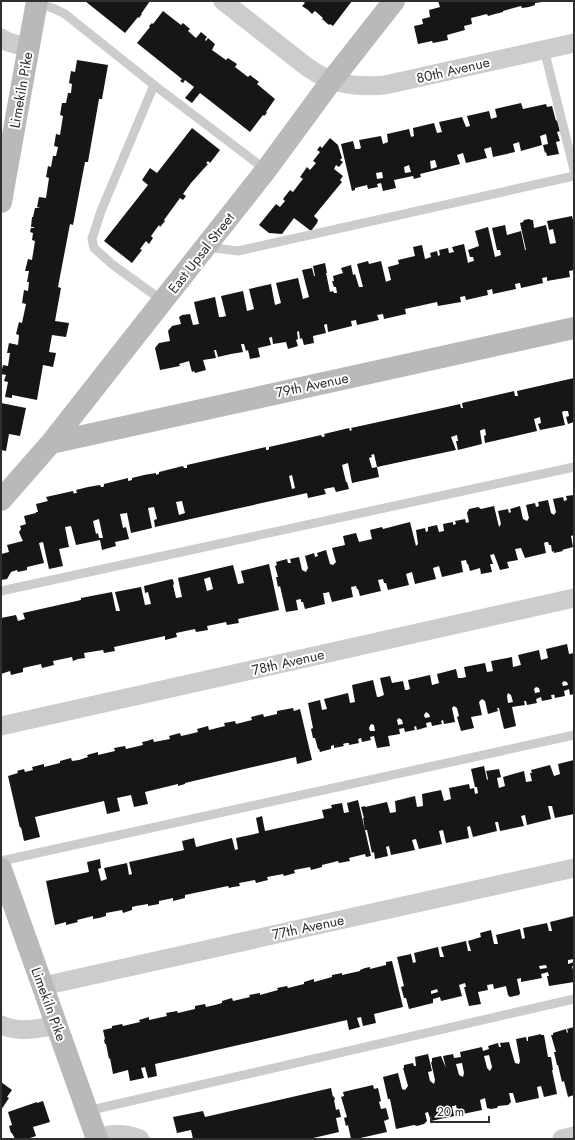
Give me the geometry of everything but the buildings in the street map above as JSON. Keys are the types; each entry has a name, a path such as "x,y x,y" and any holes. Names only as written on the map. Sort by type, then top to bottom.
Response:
{"street":[{"name":"80th Avenue","path":"223,1 307,67 332,80 352,86 368,87 385,85 574,43"},
{"name":"East Upsal Street","path":"3,494 51,442 163,301 266,170 332,80 394,1"},
{"name":"Limekiln Pike","path":"1,202 37,2"},
{"path":"1,38 8,42 29,48"},
{"name":"79th Avenue","path":"51,442 574,328"},
{"name":"78th Avenue","path":"1,726 574,598"},
{"name":"Limekiln Pike","path":"1,868 6,899 43,986 96,1139"},
{"name":"77th Avenue","path":"43,986 574,868"},
{"path":"1,1024 18,1029 34,1029 57,1025"},
{"path":"96,1139 112,1135 125,1135 140,1139"},
{"path":"562,1139 574,1136"}],"lane":[{"path":"37,2 65,14 154,85 266,170"},
{"path":"544,50 574,170"},
{"path":"154,85 101,211 92,239 94,248 112,265 163,301"},
{"path":"205,247 238,251 574,176"},
{"path":"1,591 574,467"},
{"path":"1,861 574,734"},
{"path":"87,1111 574,999"}]}
